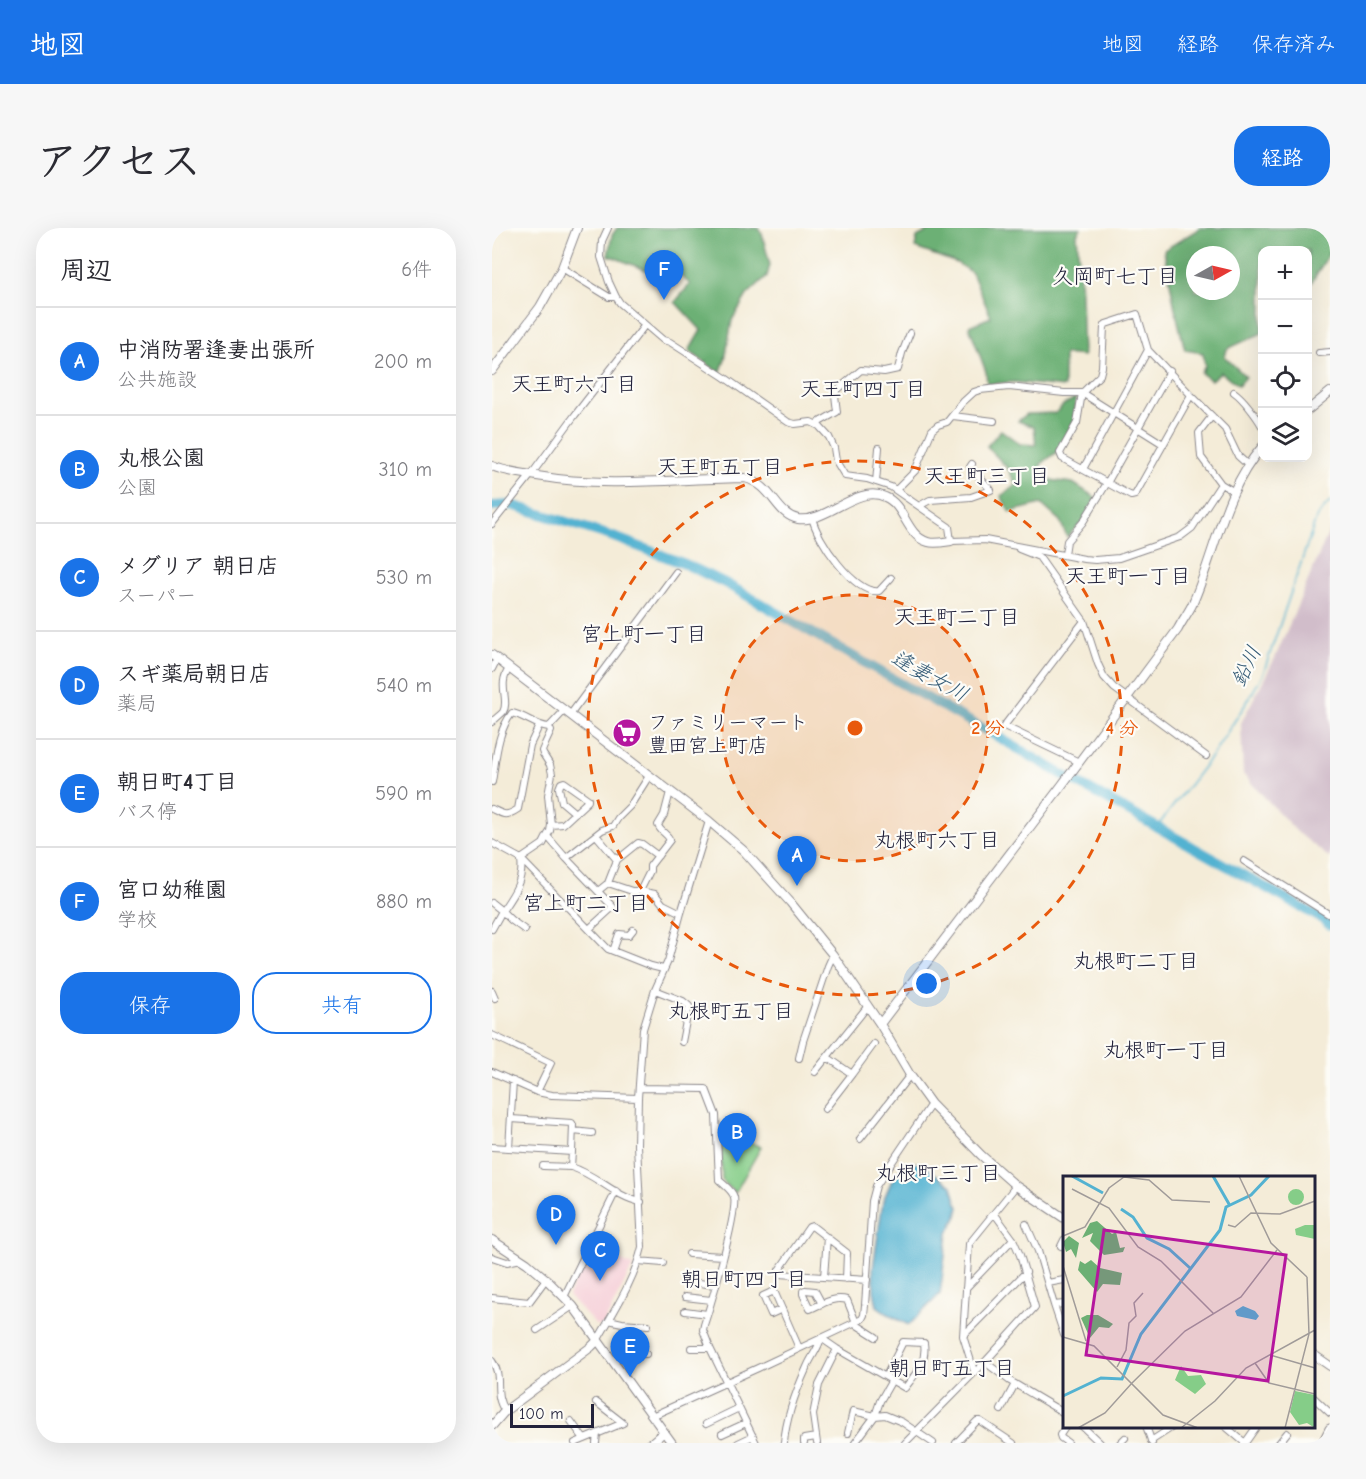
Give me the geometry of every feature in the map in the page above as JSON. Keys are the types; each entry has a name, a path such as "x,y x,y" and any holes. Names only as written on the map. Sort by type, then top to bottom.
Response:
{"highway":[{"path":"1323,1443 1330,1430"}],"main road":[{"path":"492,371 540,307 562,268 577,228"}],"street":[{"path":"608,228 602,241 601,256 609,282 620,303 663,340 670,342 721,375 788,422 816,424 829,437 836,461 845,476 876,482 896,490 949,527 951,541"},
{"path":"562,268 609,297 616,297"},
{"path":"1191,394 1135,495 1131,496 1062,458 1060,453 1077,423 1082,393 1100,375 1104,327 1118,319 1137,314 1148,350 1170,371 1225,429 1238,456 1248,465"},
{"path":"492,524 645,325"},
{"path":"816,424 837,412 836,391 861,370 884,372 898,369 910,333"},
{"path":"1083,469 1148,350"},
{"path":"1319,353 1330,352"},
{"path":"1065,554 1067,541 1083,522 1107,483 1170,371"},
{"path":"896,490 915,471 932,430 947,422 963,402 974,392 980,390 1010,387 1082,393 1163,444"},
{"path":"1234,392 1241,397 1258,418"},
{"path":"1310,408 1330,392"},
{"path":"953,416 994,421"},
{"path":"1212,416 1199,433 1201,457 1221,484 1233,491"},
{"path":"876,482 879,448"},
{"path":"880,1024 1178,629 1191,607 1233,491 1258,453"},
{"path":"919,506 930,500 970,497 991,490 970,467 972,464"},
{"path":"492,466 506,471 567,481 604,483 745,478 760,484 782,509 797,519 812,517 860,497 880,495 887,497 895,504 910,528 922,539 933,543 985,540 1095,560 1119,558 1179,537 1192,528 1221,484"},
{"path":"492,511 501,512"},
{"path":"812,517 825,548 846,573 865,588 879,591 891,578"},
{"path":"1013,546 1039,557 1084,621 1098,664 1104,677 1114,688 1206,756"},
{"path":"492,782 500,736 512,713 534,721 538,726 549,727 567,713 676,572"},
{"path":"1077,765 1004,726 1084,621"},
{"path":"492,669 494,657 709,821 744,851 790,902 833,956 931,1104 981,1155 1016,1186 1063,1217"},
{"path":"492,722 505,707 503,680 504,674 509,669"},
{"path":"492,809 506,815 519,808 530,745 538,726"},
{"path":"521,859 543,844 550,831 548,795 552,774 550,765 542,752 551,731 549,727"},
{"path":"566,858 602,830 613,826 630,806 649,776"},
{"path":"551,825 563,824 588,801 564,782 561,783 559,788 562,802 575,813"},
{"path":"640,891 650,871 650,866 670,840 658,825 664,815 670,792"},
{"path":"492,1426 505,1412 597,1341 624,1294 638,1261 642,1247 637,1145 643,1029 655,990 668,961 709,821"},
{"path":"597,835 617,860"},
{"path":"547,836 613,907 588,929"},
{"path":"492,843 521,859 608,949 663,969"},
{"path":"598,891 608,883 617,860 638,843 658,856"},
{"path":"492,929 516,890 522,869 521,859"},
{"path":"1244,861 1330,915"},
{"path":"608,883 632,891 655,894 663,904 681,913"},
{"path":"492,903 525,930"},
{"path":"613,951 619,934 629,935 633,930"},
{"path":"799,1058 833,956"},
{"path":"655,990 683,1001 689,1006 682,1042"},
{"path":"492,991 495,998"},
{"path":"815,1072 867,1007"},
{"path":"492,1035 551,1063 537,1092"},
{"path":"825,1109 874,1044"},
{"path":"827,1057 852,1074"},
{"path":"492,1072 537,1092 638,1098"},
{"path":"860,1139 910,1075"},
{"path":"509,1148 513,1081"},
{"path":"639,1088 705,1089 716,1115 719,1180 729,1189 734,1198 735,1208 704,1330 710,1348 754,1440 738,1443"},
{"path":"652,1416 862,1318 872,1201 876,1186 931,1104"},
{"path":"511,1119 570,1122 573,1125 571,1167"},
{"path":"573,1131 592,1133"},
{"path":"492,1147 572,1152"},
{"path":"543,1166 571,1167 585,1172 616,1191 641,1202"},
{"path":"974,1371 963,1336 969,1244 1016,1186"},
{"path":"564,1297 616,1191"},
{"path":"905,1443 985,1362 1035,1307 1026,1272 1013,1239 994,1213"},
{"path":"1026,1224 1038,1251 1063,1330"},
{"path":"846,1279 848,1253 812,1226 809,1227 779,1270 779,1274 846,1279 867,1280"},
{"path":"824,1277 826,1237"},
{"path":"966,1288 1013,1239"},
{"path":"492,1240 546,1279 573,1306 672,1443"},
{"path":"689,1254 723,1256"},
{"path":"492,1257 507,1262 521,1259"},
{"path":"638,1261 663,1263"},
{"path":"963,1336 1026,1272"},
{"path":"492,1298 529,1302 546,1279"},
{"path":"1048,1283 1063,1280"},
{"path":"699,1283 715,1285"},
{"path":"685,1297 711,1300"},
{"path":"822,1304 834,1299 847,1300 857,1325 876,1337"},
{"path":"1054,1305 1063,1304"},
{"path":"537,1330 573,1306"},
{"path":"782,1309 799,1348"},
{"path":"685,1311 707,1314"},
{"path":"609,1320 648,1325"},
{"path":"821,1338 837,1349 889,1378 905,1388 922,1366 925,1352 924,1342 903,1342 889,1378 880,1401 874,1416 855,1443"},
{"path":"784,1443 787,1422 796,1392 821,1338"},
{"path":"691,1348 710,1348"},
{"path":"804,1443 804,1439 817,1440 813,1415 819,1385 837,1349"},
{"path":"614,1361 629,1353 646,1354"},
{"path":"1315,1356 1330,1366"},
{"path":"492,1361 496,1366 496,1390 499,1404 505,1412"},
{"path":"985,1362 1016,1384 1063,1412"},
{"path":"1001,1410 1016,1384"},
{"path":"1315,1399 1330,1413"},
{"path":"575,1443 623,1423 596,1402"},
{"path":"706,1424 740,1408"},
{"path":"848,1433 853,1411 874,1416 885,1415 902,1422 933,1443"},
{"path":"571,1420 584,1439"},
{"path":"959,1442 975,1422 980,1421 1013,1443"},
{"path":"722,1434 746,1422"},
{"path":"1065,1428 1060,1435 1068,1443"},
{"path":"1084,1428 1097,1442"},
{"path":"1151,1442 1171,1428"},
{"path":"1227,1428 1244,1443 1255,1428"},
{"path":"1328,1443 1330,1430"},
{"path":"651,1443 664,1432"},
{"path":"657,1443 664,1432"},
{"path":"1279,1443 1287,1433"},
{"path":"596,1443 597,1434"}],"shaded area":[{"path":"1330,529 1330,858 1297,832 1243,774 1241,723 1275,658"},
{"path":"591,1248 633,1266 603,1325 597,1326 568,1296"}],"green space":[{"path":"617,228 758,228 762,234 770,265 767,276 747,295 732,320 725,360 720,373 689,351 701,330 675,302 690,284 676,272 669,279 608,255 612,235"},
{"path":"934,228 1081,228 1077,234 1083,356 1064,354 1064,387 1014,382 987,384 986,372 969,326 991,317 972,273 957,263 915,248 917,237"},
{"path":"1200,228 1330,228 1330,252 1312,281 1312,246 1258,246 1258,335 1227,349 1225,357 1246,377 1238,385 1221,372 1211,380 1201,373 1205,366 1203,353 1185,350 1164,250"},
{"path":"1076,398 1075,419 1058,451 1040,465 1050,480 1073,483 1096,498 1082,522 1067,537 1060,521 1041,504 1010,512 1001,496 1016,485 1008,469 987,446 1001,430 1020,444 1036,445 1034,427 1018,421 1027,414 1056,413 1063,405"},
{"path":"721,1140 746,1141 761,1147 735,1193 722,1180"}],"water":[{"path":"920,1163 952,1186 959,1207 948,1233 940,1294 909,1325 877,1306 873,1268 883,1201 892,1180 907,1164"}],"waterway":[{"name":"鉛川","path":"1157,827 1213,754 1263,674 1317,516 1330,502"},
{"name":"逢妻女川","path":"492,506 512,505 611,536 685,564 725,583 1330,925"}],"place":[{"name":"宮口幼稚園","path":"664,300"},
{"name":"ファミリーマート 豊田宮上町店","path":"627,733"},
{"name":"中消防署逢妻出張所","path":"797,886"},
{"name":"丸根公園","path":"737,1163"},
{"name":"スギ薬局朝日店","path":"556,1245"},
{"name":"メグリア 朝日店","path":"600,1281"},
{"name":"朝日町4丁目","path":"630,1377"}],"district":[{"name":"久岡町七丁目","path":"1115,276"},
{"name":"天王町六丁目","path":"574,384"},
{"name":"天王町四丁目","path":"863,389"},
{"name":"天王町五丁目","path":"720,467"},
{"name":"天王町三丁目","path":"987,476"},
{"name":"天王町一丁目","path":"1128,576"},
{"name":"天王町二丁目","path":"957,617"},
{"name":"宮上町一丁目","path":"644,634"},
{"name":"丸根町六丁目","path":"937,840"},
{"name":"宮上町二丁目","path":"586,903"},
{"name":"丸根町二丁目","path":"1136,961"},
{"name":"丸根町五丁目","path":"731,1011"},
{"name":"丸根町一丁目","path":"1166,1050"},
{"name":"丸根町三丁目","path":"938,1173"},
{"name":"朝日町四丁目","path":"744,1279"},
{"name":"朝日町五丁目","path":"952,1368"}]}
